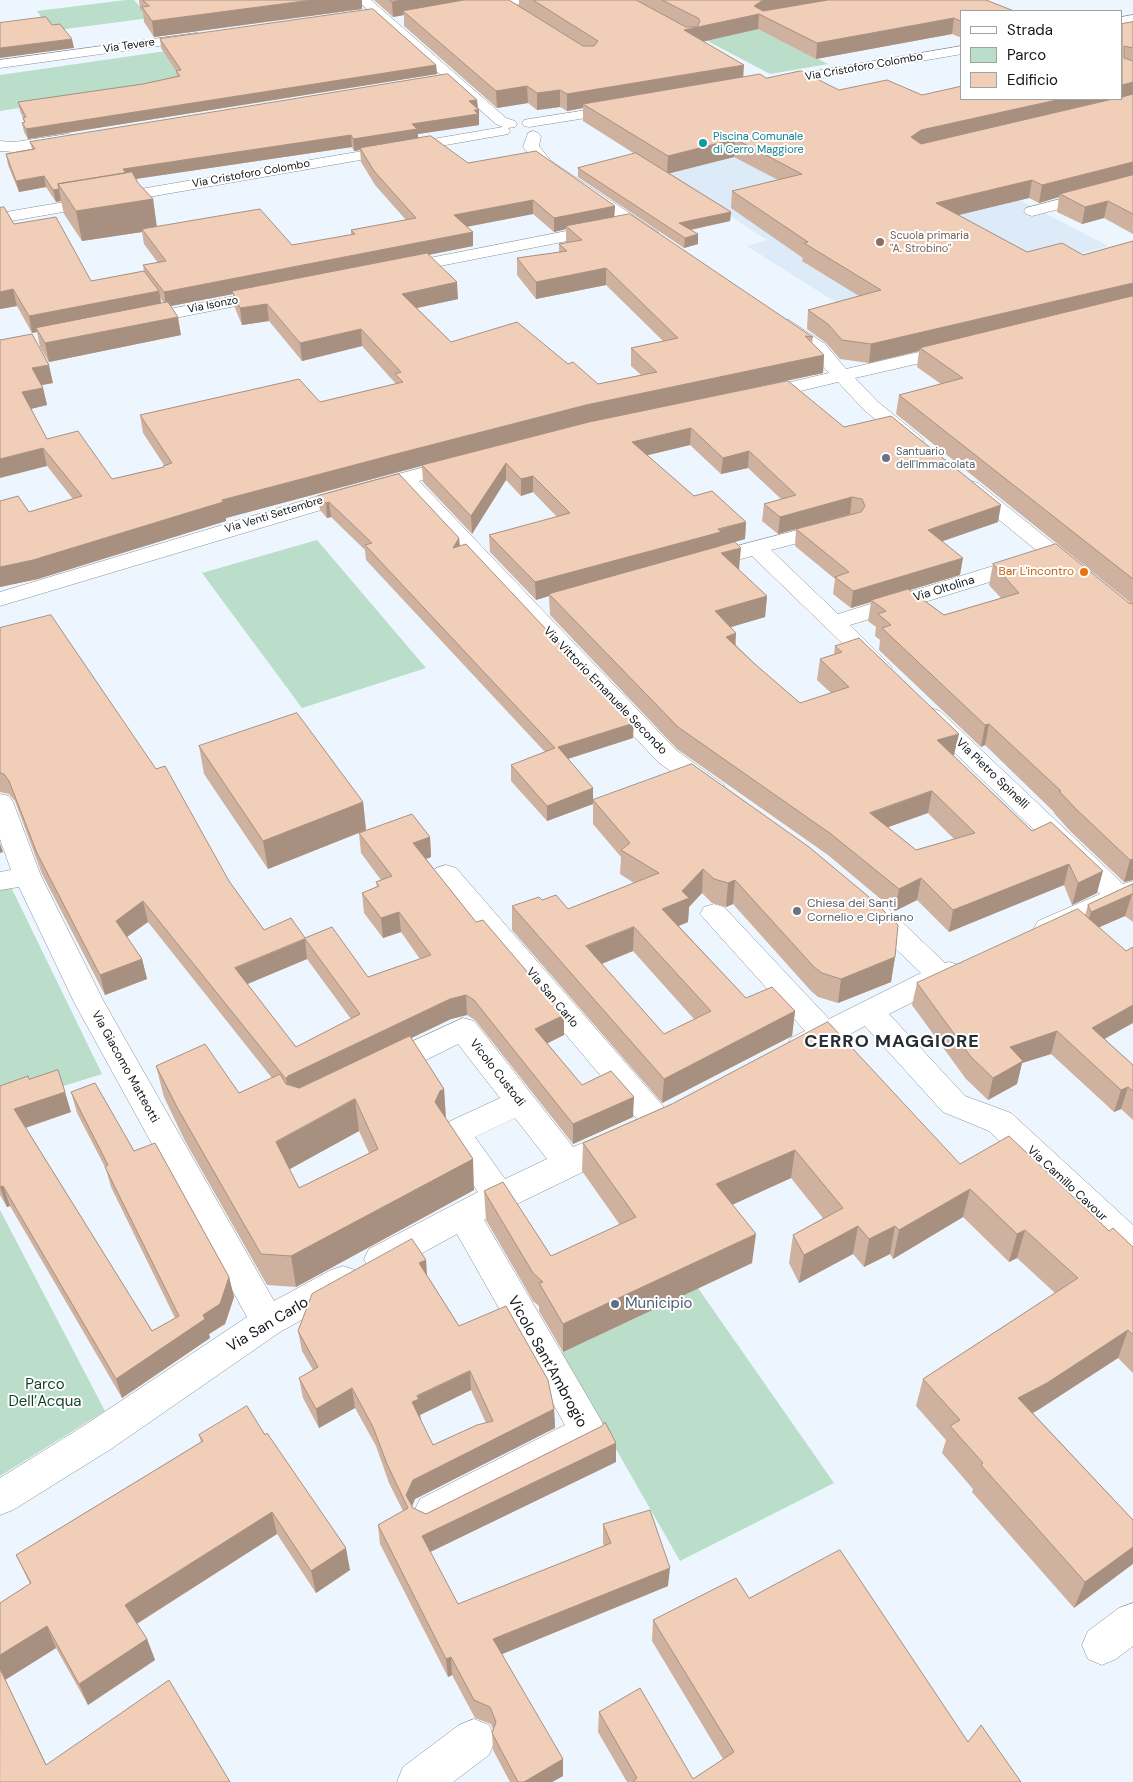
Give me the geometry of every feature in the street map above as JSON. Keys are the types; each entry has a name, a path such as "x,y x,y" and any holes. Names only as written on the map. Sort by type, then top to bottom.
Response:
{"street":[{"path":"363,0 501,122 522,131 539,158 665,245"},
{"path":"464,10 502,4 520,7"},
{"path":"357,15 376,12"},
{"path":"389,23 408,20"},
{"name":"Via Tevere","path":"0,64 212,35"},
{"name":"Via Cristoforo Colombo","path":"760,85 960,50"},
{"path":"432,81 451,78"},
{"name":"Via Cristoforo Colombo","path":"0,218 522,131 558,128 624,108"},
{"path":"0,146 14,148 82,137"},
{"path":"1032,211 1133,184"},
{"path":"379,272 632,223"},
{"name":"Via Isonzo","path":"126,322 292,290"},
{"path":"766,313 818,348 871,406 931,454"},
{"path":"736,400 969,347"},
{"name":"Via Venti Settembre","path":"0,599 352,492 481,458"},
{"path":"954,473 1133,618"},
{"name":"Via Vittorio Emanuele Secondo","path":"405,478 539,608 667,756 730,801"},
{"path":"718,558 850,522"},
{"name":"Via Pietro Spinelli","path":"756,548 905,691 1126,893"},
{"name":"Via Oltolina","path":"834,623 1055,554"},
{"name":"Via Giacomo Matteotti","path":"0,802 13,879 89,1002 268,1322"},
{"name":"Via San Carlo","path":"0,1498 98,1437 268,1322 498,1196 567,1162 671,1115 446,874"},
{"path":"781,1057 869,1011 954,970 882,918 853,893"},
{"path":"1021,940 1126,893"},
{"path":"714,914 825,1034"},
{"name":"Via Camillo Cavour","path":"869,1011 954,1104 1000,1122 1130,1240"},
{"name":"Vicolo Custodi","path":"356,1080 464,1029 567,1162"},
{"path":"498,1196 455,1133 520,1102"},
{"name":"Vicolo Sant'Ambrogio","path":"429,1513 588,1432 464,1215"},
{"path":"1102,1645 1133,1622"},
{"path":"418,1782 474,1740"}],"shaded area":[{"path":"869,122 1108,246 856,315 747,246 767,240 666,174"}],"green space":[{"path":"134,0 150,18 50,31 37,11"},
{"path":"630,0 701,0 828,64 770,74"},
{"path":"208,45 277,68 0,111 0,75"},
{"path":"317,540 426,668 302,708 202,573"},
{"path":"11,887 102,1074 0,1106 0,890"},
{"name":"Parco Dell’Acqua","path":"0,1210 105,1411 0,1476"},
{"path":"698,1288 834,1483 680,1561 561,1353"}],"building":[{"path":"143,0 312,0 152,21 142,7 149,6"},
{"path":"464,0 509,0 583,46 594,46 598,41 533,0 636,0 686,27 697,27 700,21 698,18 662,0 763,0 754,6 763,11 828,0 986,0 1011,10 960,10 960,21 954,18 817,43 759,14 684,30 744,65 567,94 560,90 537,93 527,86 496,91 403,11"},
{"path":"373,9 436,65 26,129 22,123 25,122 23,118 26,117 18,102 143,84 180,76 176,71 181,70 160,39"},
{"path":"46,17 52,25 60,24 72,39 0,48 0,23"},
{"path":"1133,22 1133,48 1124,46 1124,58 1133,61 1133,82 1123,85 1123,24"},
{"path":"801,71 839,90 887,80 922,95 960,86 960,100 1056,100 921,130 911,137 921,144 1109,100 1123,100 1123,97 1133,94 1133,162 1042,185 1032,180 936,203 1027,252 1062,243 1083,255 1133,241 1133,283 871,344 842,340 828,324 808,310 881,290 804,243 808,242 732,191 802,174 735,139 668,156 583,104 760,74 766,78"},
{"path":"448,74 477,100 469,101 479,110 474,110 478,114 412,124 417,129 353,139 351,135 123,169 126,173 58,184 59,189 53,190 44,176 16,181 6,154 35,149 30,142"},
{"path":"431,136 468,163 536,151 615,206 554,218 533,200 454,215 473,232 164,292 143,265 166,261 142,229 260,209 292,245 355,234 351,230 416,218 374,171 360,148"},
{"path":"636,153 731,212 679,223 698,234 685,238 578,168"},
{"path":"132,172 138,183 153,199 76,211 58,184"},
{"path":"1133,175 1133,214 1108,201 1085,207 1060,194"},
{"path":"4,207 14,224 56,217 91,281 144,271 159,291 29,316 13,289 0,292 0,208"},
{"path":"630,214 813,337 805,336 824,355 586,405 222,500 223,502 33,560 0,567 0,501 18,496 29,512 82,496 43,448 0,459 0,340 32,334 49,365 32,368 43,388 22,392 47,439 78,431 112,479 164,467 172,463 140,415 299,379 320,402 403,382 395,374 401,372 361,329 300,343 267,304 240,308 232,291 427,253 457,282 402,294 451,342 517,322 568,364 573,362 598,384 657,372 631,348 678,338 606,268 536,282 517,258 567,251 559,244 582,240 566,226"},
{"path":"1133,296 1133,579 899,395 963,378 920,348"},
{"path":"168,302 178,317 45,343 36,328"},
{"path":"788,381 844,427 891,416 1001,505 928,530 963,558 853,591 835,577 849,572 796,529 861,512 865,506 862,499 852,497 780,517 764,504 796,495 749,451 723,458 691,428 632,442 694,496 712,491 746,522 718,529 721,532 535,582 489,535 570,513 533,476 521,479 506,463 471,516 422,465 589,422"},
{"path":"399,474 459,538 453,548 466,544 634,723 558,747 593,788 547,806 511,765 555,748 365,545 372,543 329,502 326,503 318,496"},
{"path":"735,542 741,548 721,553 767,596 715,611 736,633 726,637 756,665 800,703 849,687 820,659 842,652 835,646 859,638 959,734 937,740 1032,831 1051,822 1103,871 1078,883 1069,864 953,910 921,878 899,889 831,834 678,727 549,594","holes":["932,791 975,833 916,850 870,813"]},
{"path":"1056,544 1129,603 1133,604 1133,859 1130,860 1076,809 1059,791 1061,791 989,724 985,725 882,628 891,625 878,614 886,611 871,600 908,589 944,615 1019,593 993,564"},
{"path":"51,615 156,769 165,766 229,881 264,930 291,918 305,938 332,927 368,977 431,955 399,912 381,918 362,893 379,886 376,882 392,876 359,833 412,814 430,837 413,843 476,922 483,920 564,1015 535,1029 582,1085 611,1071 634,1097 573,1124 474,1000 466,995 450,999 288,1076 286,1079 143,901 116,921 142,959 100,975 37,853 9,781 4,774 0,773 0,628","holes":["305,939 360,1014 296,1047 235,968"]},
{"path":"297,713 363,802 263,841 199,746"},
{"path":"692,764 809,847 875,902 898,925 895,957 841,979 822,973 814,967 735,880 728,883 714,879 703,869 682,891 689,898 662,909 746,998 772,987 795,1011 664,1079 512,906 539,897 542,900 556,895 568,909 659,873 621,850 630,843 593,800","holes":["634,927 711,1011 664,1034 586,946"]},
{"path":"1133,884 1133,895 1091,912 1088,905"},
{"path":"1078,909 1126,951 1133,947 1133,1005 1092,1028 1133,1065 1133,1091 1128,1087 1121,1090 1057,1031 1010,1047 1023,1061 993,1078 971,1057 917,983"},
{"path":"828,1022 960,1164 1009,1136 1109,1231 1113,1228 1133,1247 1133,1335 1128,1330 1047,1383 1018,1398 1133,1520 1133,1547 1085,1582 981,1465 983,1463 950,1426 960,1420 923,1379 1078,1278 1025,1230 1017,1234 970,1189 899,1230 895,1226 869,1239 858,1226 804,1255 793,1235 843,1208 795,1150 716,1184 756,1234 563,1324 539,1283 543,1282 533,1273 484,1191 503,1182 551,1256 636,1217 583,1143 672,1104"},
{"path":"410,1036 444,1089 440,1091 435,1102 473,1159 291,1256 261,1254 178,1109 156,1066 205,1044 239,1093 280,1074 286,1084 299,1088","holes":["355,1099 378,1149 299,1188 276,1142"]},
{"path":"58,1070 65,1092 14,1109 152,1331 179,1316 105,1167 108,1165 71,1092 95,1083 134,1151 155,1143 229,1277 220,1304 203,1315 205,1319 116,1379 3,1186 0,1187 0,1086 28,1076 29,1079"},
{"path":"412,1239 426,1260 419,1263 459,1326 506,1306 548,1380 554,1409 413,1480 406,1495 413,1508 426,1514 602,1426 605,1422 616,1443 422,1536 458,1604 611,1543 603,1524 650,1510 670,1568 493,1639 563,1759 524,1782 518,1782 492,1733 496,1722 490,1707 474,1700 451,1657 446,1659 378,1525 408,1508 387,1464 373,1427 352,1388 316,1409 299,1378 318,1367 298,1331 312,1294","holes":["470,1371 493,1421 477,1425 433,1445 412,1402 419,1399 417,1396"]},
{"path":"247,1406 265,1435 267,1433 346,1548 311,1571 272,1512 125,1605 147,1639 79,1684 47,1626 0,1655 0,1603 31,1583 16,1555 203,1441 199,1435"},
{"path":"840,1550 968,1742 981,1725 1021,1782 633,1782 637,1778 599,1712 640,1688 693,1779 734,1752 653,1620 736,1578 749,1598"},
{"path":"0,1669 46,1765 169,1680 230,1782 0,1782"}],"place":[{"name":"Piscina Comunale di Cerro Maggiore","path":"703,143"},
{"name":"Scuola primaria \"A. Strobino\"","path":"880,242"},
{"name":"Santuario dell'Immacolata","path":"886,458"},
{"name":"Bar L'incontro","path":"1084,572"},
{"name":"Chiesa dei Santi Cornelio e Cipriano","path":"797,911"},
{"name":"Municipio","path":"615,1304"}],"district":[{"name":"CERRO MAGGIORE","path":"892,1042"}]}
